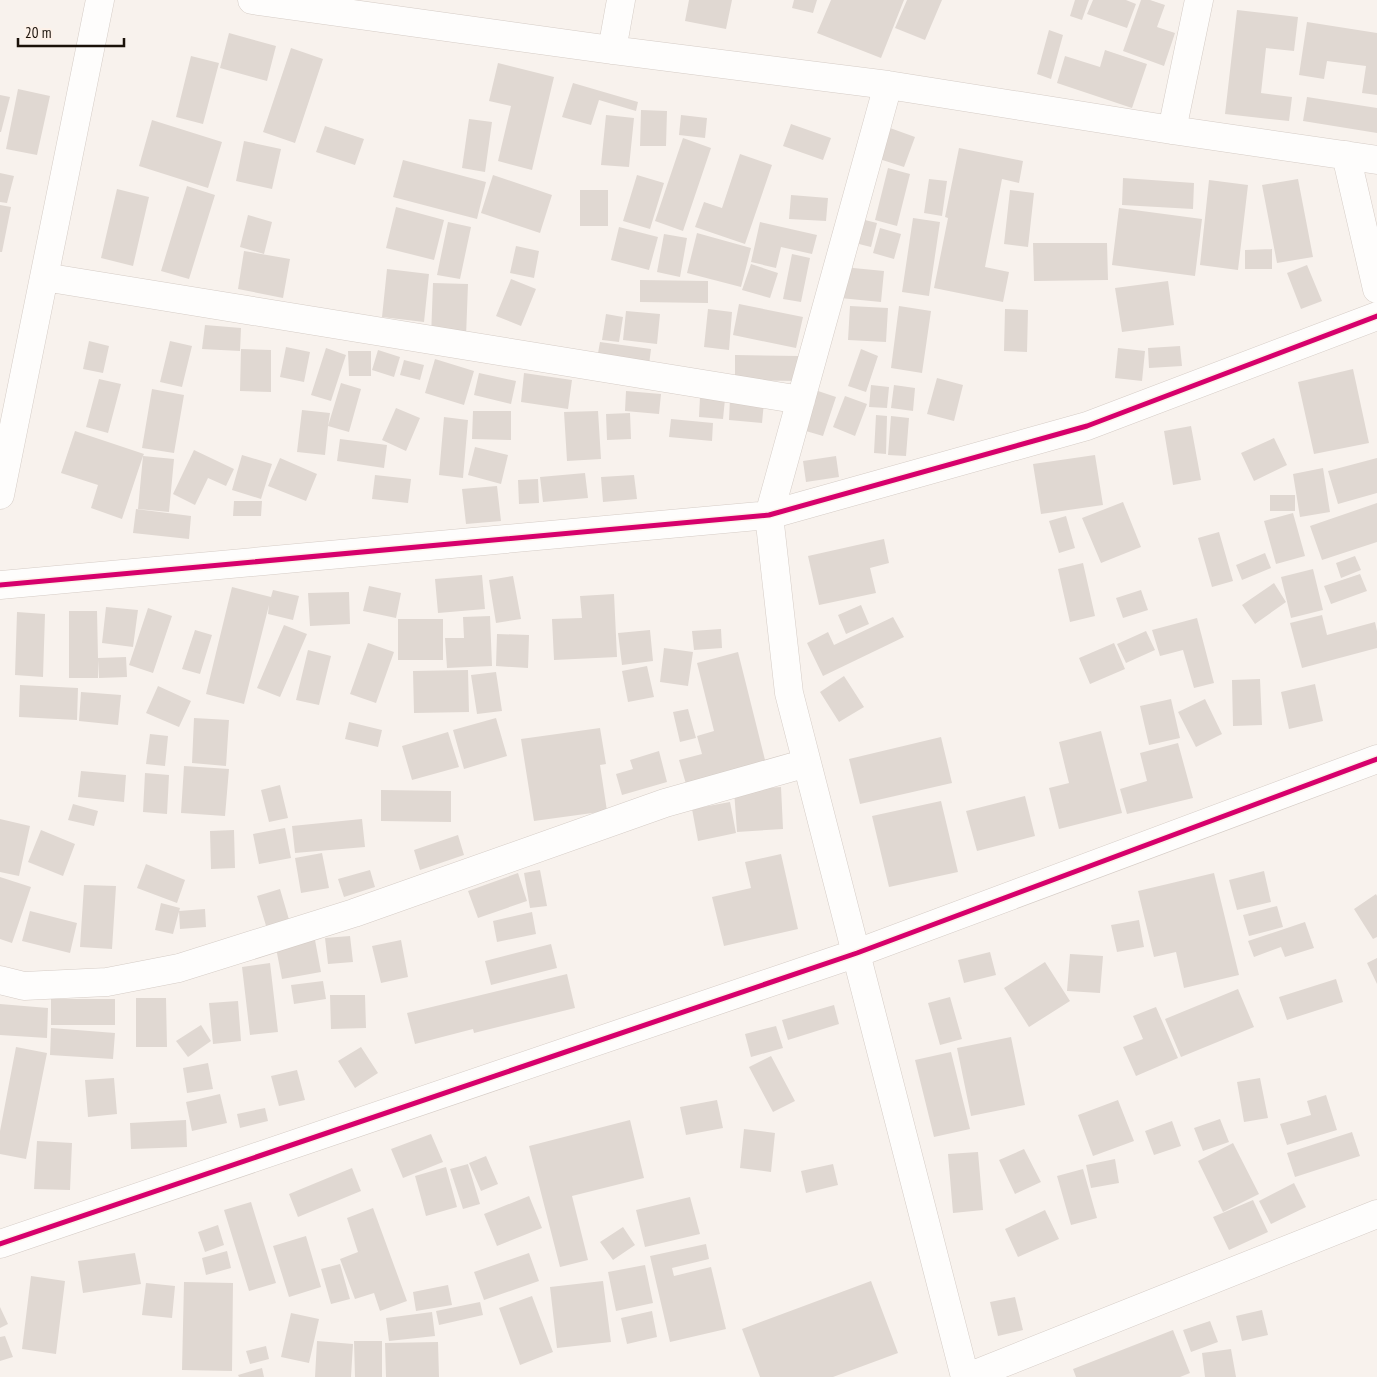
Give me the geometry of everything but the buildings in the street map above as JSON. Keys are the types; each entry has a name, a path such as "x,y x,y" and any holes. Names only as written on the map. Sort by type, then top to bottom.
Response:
{"street":[{"path":"0,495 12,376 44,278 100,0"},
{"path":"252,0 612,50 888,85 1377,160"},
{"path":"612,50 621,0"},
{"path":"1172,130 1199,0"},
{"path":"888,85 769,515 789,693 967,1377 1377,1214"},
{"path":"1346,155 1377,289"},
{"path":"44,278 801,400"},
{"path":"0,585 769,515 1088,426 1377,316"},
{"path":"0,1244 857,953 1377,760"},
{"path":"0,980 24,986 107,982 179,968 354,913 665,803 807,763"}],"cycle path":[{"path":"0,585 769,515 1087,426 1377,316"},
{"path":"0,1244 857,953 1377,759"}]}
